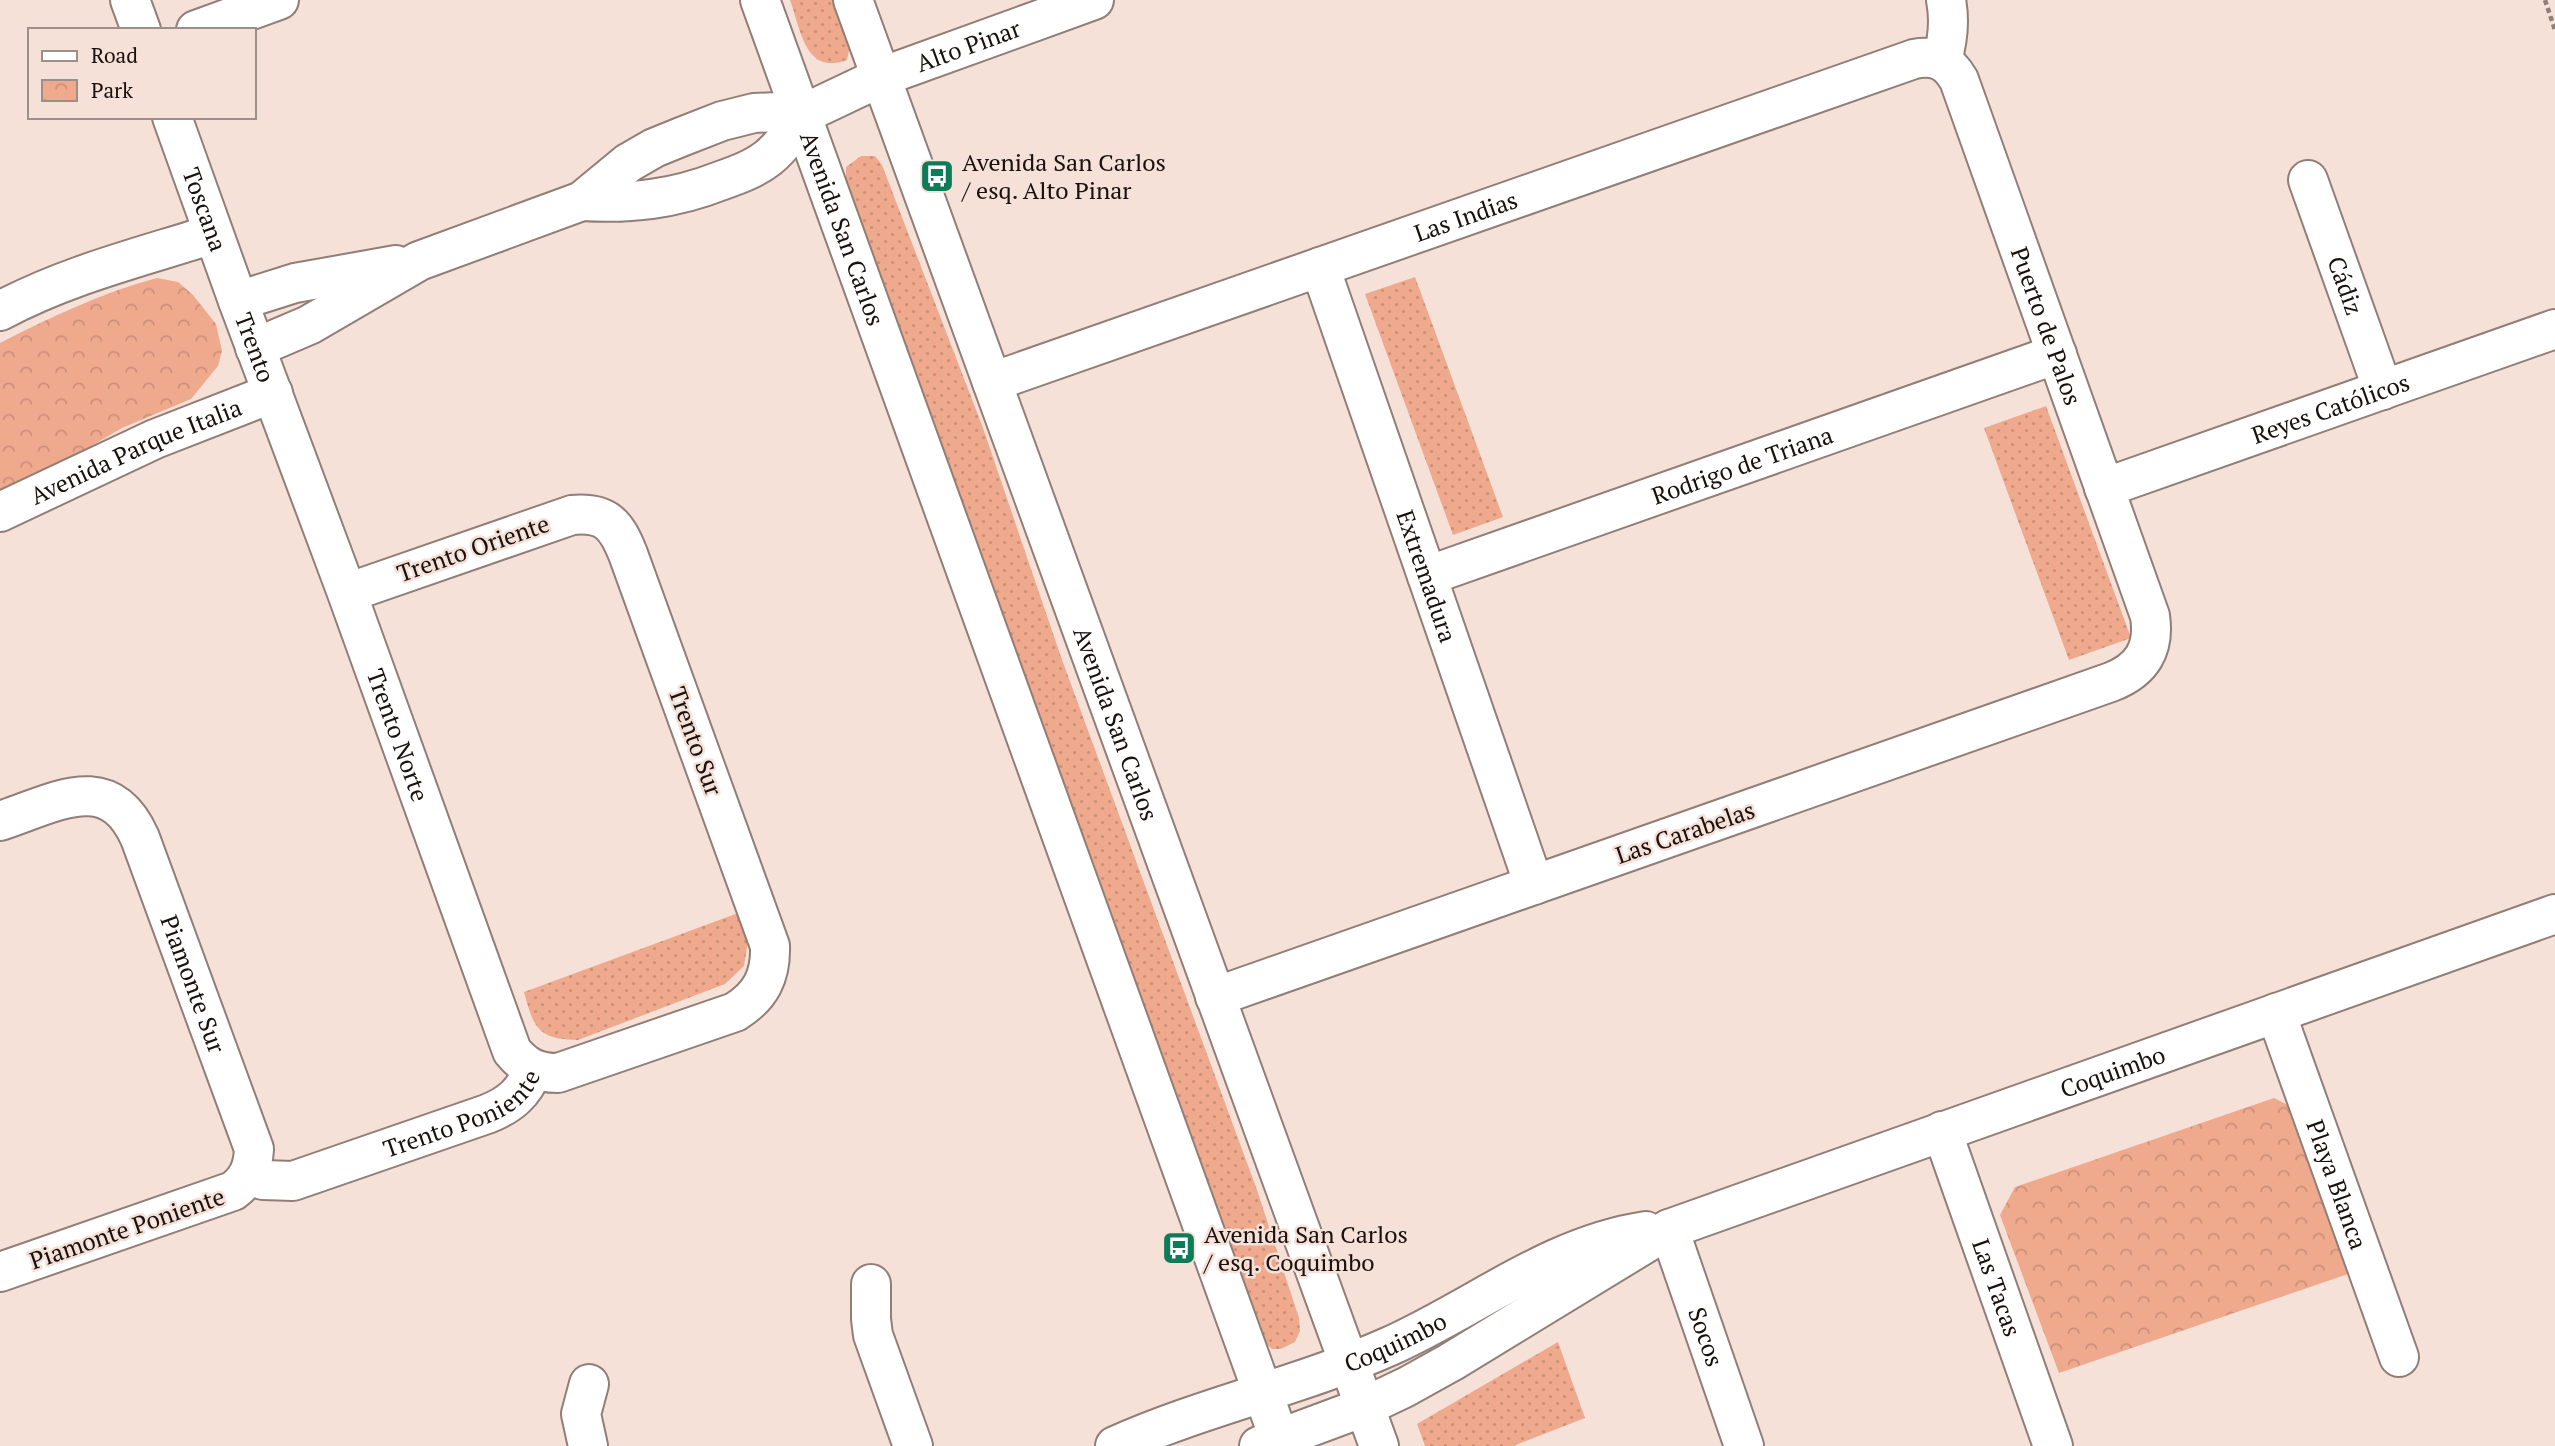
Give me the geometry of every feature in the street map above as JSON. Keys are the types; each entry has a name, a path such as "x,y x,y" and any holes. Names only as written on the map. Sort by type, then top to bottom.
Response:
{"street":[{"path":"130,0 140,28"},
{"path":"202,28 279,0"},
{"name":"Avenida San Carlos","path":"760,0 1262,1392 1274,1444"},
{"name":"Avenida San Carlos","path":"853,0 1379,1446"},
{"name":"Alto Pinar","path":"881,77 1094,0"},
{"path":"1942,60 1948,25 1946,0"},
{"name":"Las Indias","path":"992,383 1914,59 1928,56 1942,60"},
{"name":"Puerto de Palos","path":"1942,60 1952,68 1959,80 2150,616 2152,629 2147,654"},
{"path":"255,348 309,325 419,261 582,201 628,163 654,148 722,121 754,113 801,115 881,77"},
{"path":"582,201 612,203 671,197 740,174 771,156 789,138 801,115"},
{"name":"Toscana","path":"173,119 238,301"},
{"name":"Cádiz","path":"2308,180 2383,390"},
{"path":"0,310 45,288 99,268 214,234"},
{"path":"238,301 304,281 419,261"},
{"name":"Extremadura","path":"1320,267 1534,885"},
{"name":"Trento","path":"238,301 273,393"},
{"name":"Reyes Católicos","path":"2104,488 2555,329"},
{"name":"Rodrigo de Triana","path":"1427,576 2057,354"},
{"name":"Avenida Parque Italia","path":"0,512 155,439 273,393"},
{"name":"Trento Norte","path":"273,393 512,1051 521,1062 533,1070"},
{"name":"Trento Oriente","path":"347,593 561,517 583,514 600,517"},
{"name":"Trento Sur","path":"600,517 616,528 642,593 766,932 770,946 768,975"},
{"name":"Las Carabelas","path":"1215,997 2126,677 2138,667 2147,654"},
{"name":"Piamonte Sur","path":"0,821 90,795 114,802 127,812 141,838 251,1137 253,1163 249,1175"},
{"name":"Coquimbo","path":"1115,1446 1348,1363 1407,1337 1507,1282 1560,1257 1617,1237 1669,1228 2554,916"},
{"name":"Trento Poniente","path":"249,1175 263,1180 293,1181 487,1114 505,1107 519,1095 533,1070 545,1073 571,1070 735,1012 749,1003 761,990 768,975"},
{"name":"Playa Blanca","path":"2276,1013 2399,1357"},
{"name":"Las Tacas","path":"1942,1131 2053,1446"},
{"name":"Piamonte Poniente","path":"1,1267 233,1191 249,1175"},
{"name":"Coquimbo","path":"1274,1444 1364,1407 1451,1362 1669,1228"},
{"name":"Socos","path":"1669,1228 1744,1446"},
{"path":"872,1284 873,1335 912,1446"},
{"path":"588,1446 581,1414 589,1384"}],"path":[{"path":"2545,0 2555,30"}],"green space":[{"path":"790,0 836,0 851,42 847,60 822,62 813,56 802,36"},
{"path":"861,156 875,156 882,165 983,428 1061,657 1257,1190 1299,1318 1300,1331 1295,1342 1281,1349 1272,1349 1257,1335 846,184 846,167"},
{"path":"1415,277 1503,517 1453,535 1365,294"},
{"path":"157,278 178,282 193,295 216,324 222,351 218,366 191,399 122,428 64,462 0,492 0,343 77,306"},
{"path":"2046,406 2131,638 2069,660 1984,428"},
{"path":"741,912 748,941 744,966 725,984 578,1040 546,1034 535,1023 524,992"},
{"path":"2274,1098 2298,1110 2354,1272 2059,1373 2000,1215 2015,1187"},
{"path":"1558,1342 1585,1418 1513,1446 1425,1446 1417,1424"}],"place":[{"name":"Avenida San Carlos / esq. Alto Pinar","path":"937,176"},
{"name":"Avenida San Carlos / esq. Coquimbo","path":"1179,1248"}]}
